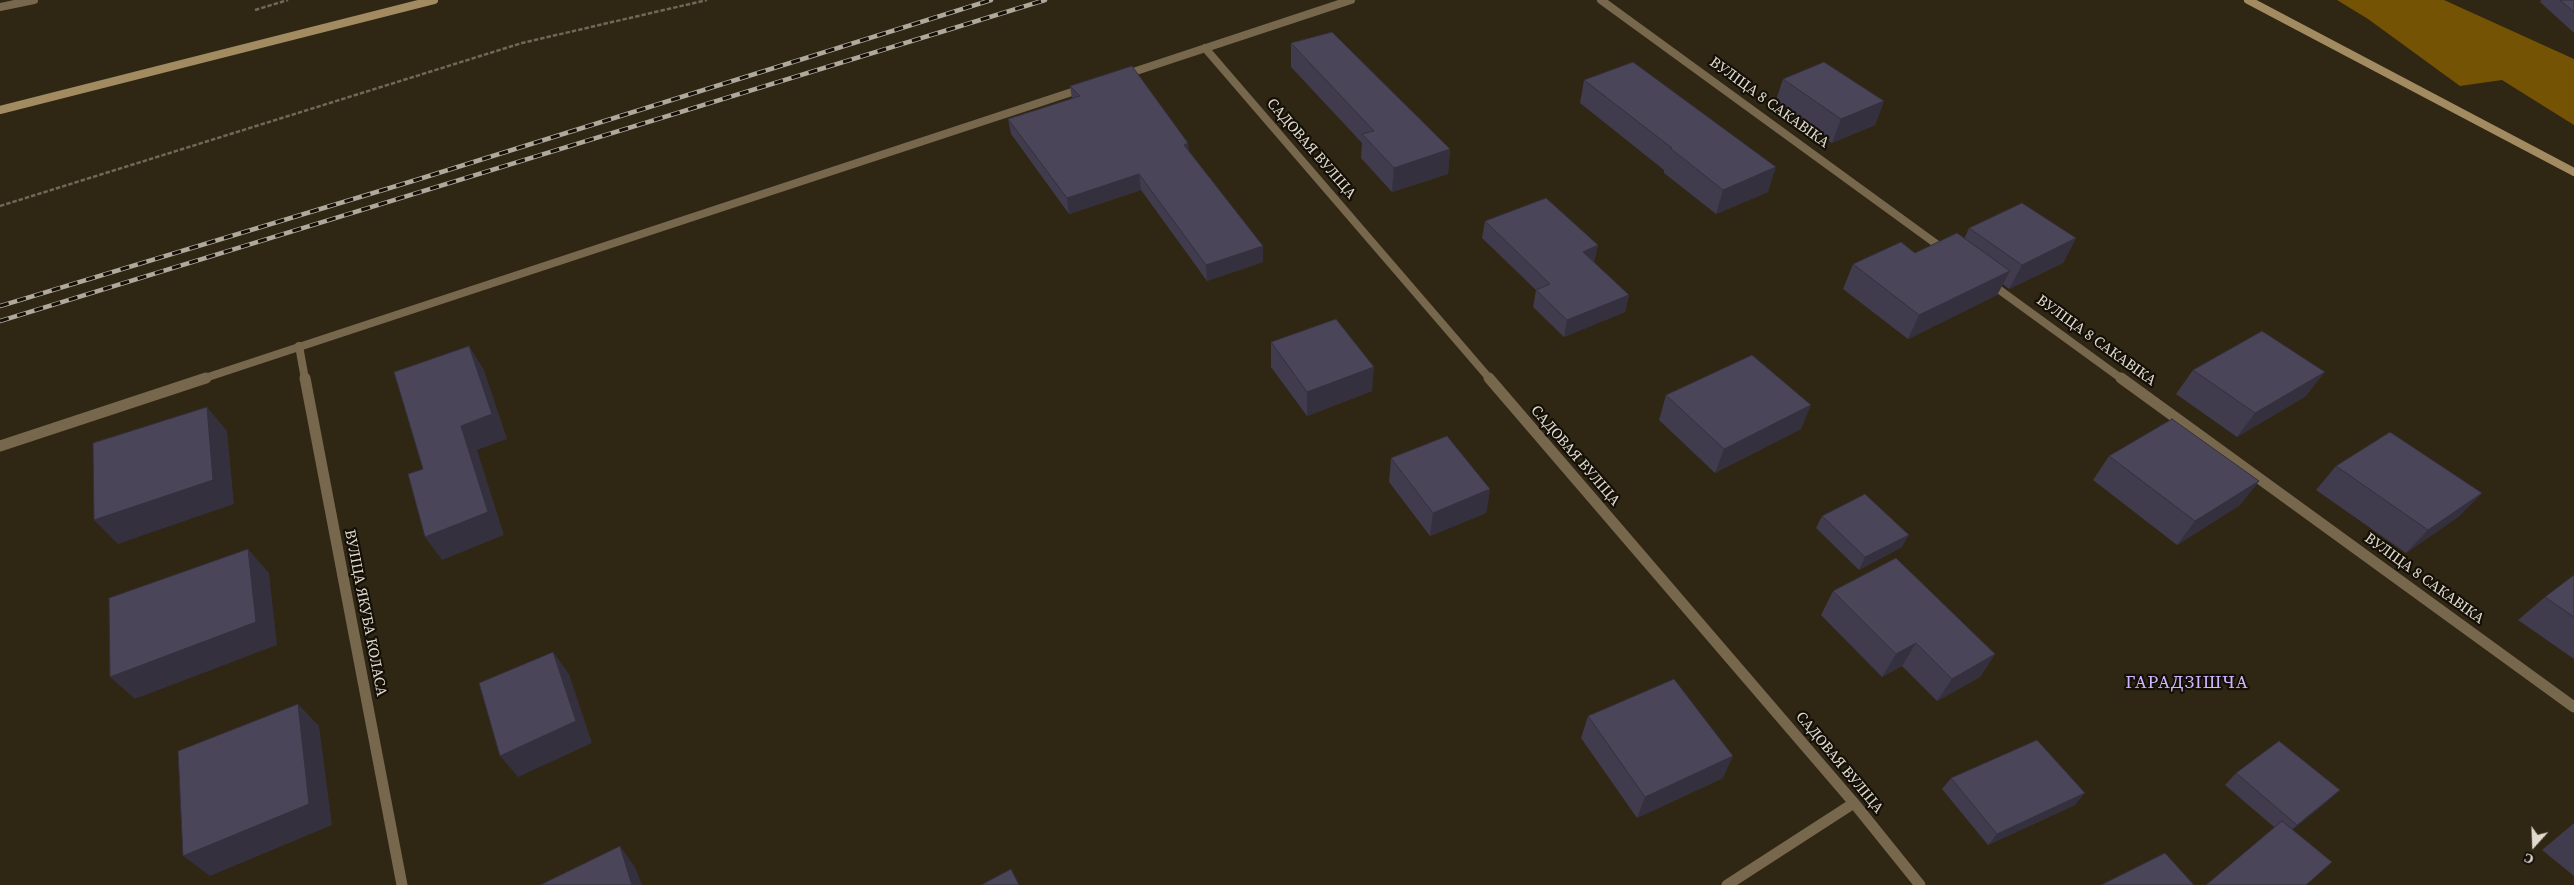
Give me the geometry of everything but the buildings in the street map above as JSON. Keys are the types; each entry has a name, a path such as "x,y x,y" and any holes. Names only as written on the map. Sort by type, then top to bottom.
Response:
{"main road":[{"path":"0,110 434,0"},
{"path":"2248,0 2574,172"}],"street":[{"path":"0,7 34,0"},
{"path":"1111,79 1351,0"},
{"name":"ВУЛІЦА 8 САКАВІКА","path":"1601,0 1955,257"},
{"name":"САДОВАЯ ВУЛІЦА","path":"1205,48 1854,803 1920,885"},
{"path":"0,446 1092,85"},
{"name":"ВУЛІЦА 8 САКАВІКА","path":"1979,275 2574,707"},
{"name":"ВУЛІЦА ЯКУБА КОЛАСА","path":"299,346 402,885"},
{"path":"1727,885 1854,803"}],"path":[{"path":"0,206 522,43 707,0"}],"shaded area":[{"path":"2337,0 2444,0 2574,59 2574,125 2502,80 2460,86 2368,19"}],"railway":[{"path":"0,306 416,180 991,0"},
{"path":"0,321 1045,0"}],"district":[{"name":"ГАРАДЗІШЧА","path":"2187,683"}]}
